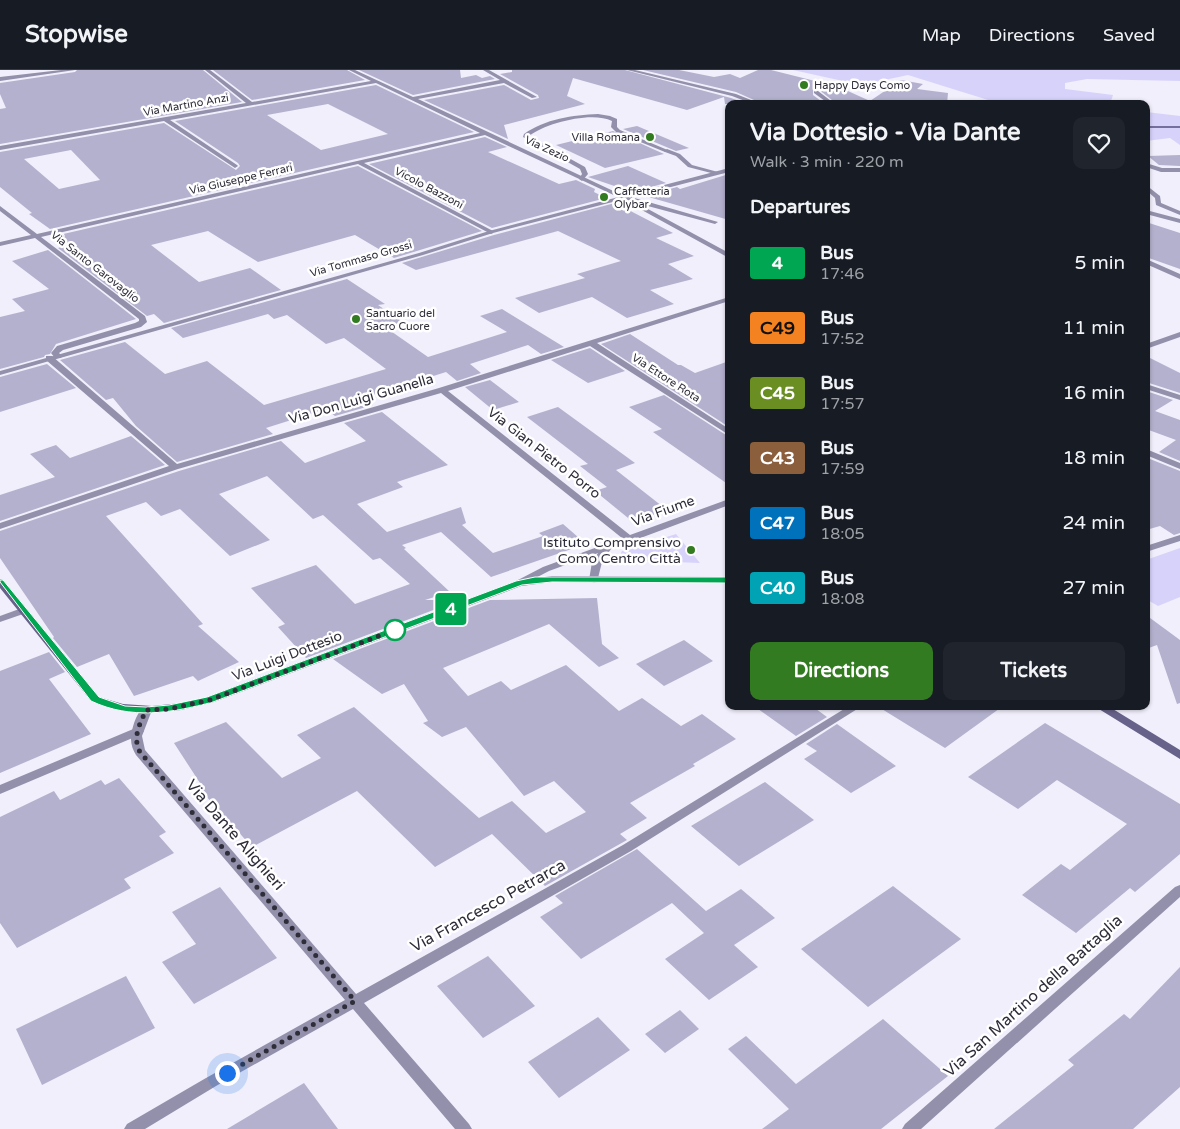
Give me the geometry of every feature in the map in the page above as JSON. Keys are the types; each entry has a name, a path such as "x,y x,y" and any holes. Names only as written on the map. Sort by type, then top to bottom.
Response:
{"main road":[{"name":"Via Luigi Dottesio","path":"146,710 169,709 210,700 519,583 535,580 725,580"},
{"path":"0,582 95,699 117,707 146,710"},
{"path":"1106,710 1180,755"}],"street":[{"path":"0,79 73,70"},
{"path":"207,70 250,104"},
{"name":"Via Zezio","path":"351,70 582,179 624,196 725,254"},
{"path":"485,70 534,97"},
{"path":"629,70 717,91 746,100"},
{"path":"412,99 504,81"},
{"name":"Via Martino Anzi","path":"0,148 376,82"},
{"path":"816,92 827,100"},
{"path":"582,179 585,174 583,168 526,138 526,135 540,127 592,114 607,116 615,120 614,126 618,131 678,155 690,166 700,170 715,172"},
{"path":"165,119 235,166"},
{"name":"Via Giuseppe Ferrari","path":"0,244 486,133"},
{"name":"Vicolo Bazzoni","path":"358,162 491,232"},
{"path":"1150,167 1161,170 1180,170"},
{"name":"Via Tommaso Grossi","path":"0,373 421,254 491,232 725,171"},
{"path":"1150,190 1158,197 1158,204 1180,213"},
{"path":"624,196 646,204 715,222"},
{"name":"Via Santo Garovaglio","path":"0,208 142,318 143,322 138,325 60,348 54,357"},
{"path":"1150,213 1180,222"},
{"path":"1150,262 1180,277"},
{"name":"Via Don Luigi Guanella","path":"0,526 175,467 442,390 725,300"},
{"path":"1150,345 1180,334"},
{"name":"Via Ettore Rota","path":"591,343 725,430"},
{"path":"54,357 175,467"},
{"path":"1150,387 1180,398"},
{"name":"Via Gian Pietro Porro","path":"442,390 628,538"},
{"path":"1150,454 1180,466"},
{"name":"Via Fiume","path":"519,583 546,569 725,503"},
{"path":"1150,547 1180,538"},
{"path":"594,580 597,562 608,546"},
{"path":"0,619 22,611"},
{"path":"0,790 138,731 146,710"},
{"name":"Via Francesco Petrarca","path":"132,1129 627,848 851,710"},
{"name":"Via Dante Alighieri","path":"138,731 136,745 140,752 464,1129"},
{"name":"Via San Martino della Battaglia","path":"910,1129 1180,890"}],"shaded area":[{"path":"793,70 1180,70 1180,81 1087,79 1065,83 1065,89 1113,95 1111,100 988,100 908,75 861,85"},
{"path":"1150,112 1180,116 1180,145 1170,138 1150,140"},
{"path":"676,534 700,563 625,560 619,557 622,551"},
{"path":"1180,548 1180,597 1158,606 1150,601 1150,559"}],"building":[{"path":"77,70 203,70 242,102 0,144 0,109 6,108 0,94 0,83 75,72"},
{"path":"213,70 347,70 365,80 252,100"},
{"path":"359,70 460,70 461,78 476,75 482,78 490,76 495,79 413,95"},
{"path":"512,70 625,70 736,100 725,100 725,104 724,97 687,110 573,78 567,96 585,104 504,125 508,139 424,100 504,85 531,100 539,98 538,95 500,74 512,72"},
{"path":"643,70 679,70 714,77 730,74 740,78 758,70 771,70 839,87 868,100 832,100 818,89 813,90 813,95 820,100 754,100 736,92"},
{"path":"901,80 923,84 917,89 948,93 947,100 871,100"},
{"path":"376,85 474,132 50,229 29,214 32,213 0,187 0,152 164,123 236,170 240,166 175,121","holes":["328,104 388,134 321,150 267,115","71,150 100,180 59,189 24,159"]},
{"name":"Villa Romana","path":"637,126 689,148 676,151 623,129"},
{"path":"613,131 664,154 605,168 556,145"},
{"path":"485,137 507,147 488,152 559,184 576,180 595,189 594,192 606,198 492,228 369,164"},
{"path":"1180,155 1180,166 1159,165 1150,156"},
{"path":"358,166 482,231 394,258 355,235 258,262 208,231 151,245 199,282 250,268 281,290 164,323 154,314 147,316 58,248 68,245 59,235"},
{"path":"628,166 666,183 632,192 588,177"},
{"path":"725,175 725,219 645,196 677,187 680,189"},
{"path":"615,203 673,233 656,238 694,256 668,264 693,279 650,290 674,304 627,318 592,297 539,313 515,298 585,278 577,274 621,261 558,231 416,270 402,263 494,235"},
{"path":"1150,223 1180,233 1180,269 1150,258"},
{"path":"48,250 136,319 56,344 50,354 44,357 0,369 0,317 25,311 12,299 49,289 12,261"},
{"path":"347,279 385,304 378,305 403,322 385,327 428,357 507,332 480,316 502,309 564,347 541,354 528,345 470,364 481,373 457,381 446,372 364,398 373,405 335,416 326,409 266,428 273,434 177,462 136,426 113,398 106,400 60,360 125,342 165,374 207,361 264,405 386,369 344,338 326,344 287,315 274,319 268,314 183,338 171,328"},
{"path":"630,334 678,365 695,373 725,362 725,424 601,344"},
{"path":"590,348 625,371 588,383 551,360"},
{"path":"1150,358 1180,373 1180,393 1150,383"},
{"path":"47,364 76,388 0,412 0,377"},
{"path":"490,380 519,402 493,410 465,387"},
{"path":"1150,392 1173,400 1155,411 1180,420 1180,461 1159,452 1176,440 1150,430"},
{"path":"664,395 725,434 725,482 653,432 662,429 629,407"},
{"path":"558,407 635,463 616,470 667,510 633,522 595,491 607,487 580,466 588,464 527,417"},
{"path":"382,412 448,465 397,482 403,487 357,504 387,532 461,507 466,523 462,525 493,553 543,536 539,533 563,524 586,544 491,577 441,532 402,545 450,592 425,600 460,600 306,658 278,627 285,624 251,588 316,565 355,604 410,584 380,558 373,560 323,515 313,519 267,476 219,494 270,540 230,556 180,509 161,516 146,502 106,516 203,624 198,626 239,662 198,681 193,676 134,696 109,654 77,667 53,638 0,558 0,531 179,471 281,441 305,463 366,441 344,423"},
{"path":"131,436 165,465 0,521 0,495 55,477 30,454 56,445 70,458"},
{"path":"1150,459 1180,471 1180,533 1174,535 1160,526 1150,529"},
{"path":"597,598 602,644 619,658 599,667 549,624 443,668 468,696 501,681 511,690 566,665 619,711 642,698 681,726 702,714 736,739 693,764 695,766 630,803 647,818 620,834 627,840 545,886 492,834 435,867 357,791 252,847 196,785 200,783 174,743 226,722 282,778 321,758 297,735 354,707 479,818 512,801 546,833 586,812 554,781 524,796 466,727 442,737 423,723 428,721 404,684 382,694 333,659 490,600"},
{"path":"1150,618 1180,640 1180,703 1177,704 1157,645 1150,648"},
{"path":"684,640 713,661 664,686 636,664"},
{"path":"49,652 65,672 49,679 91,734 0,773 0,671"},
{"path":"760,710 817,710 827,717 796,736"},
{"path":"883,710 997,710 945,748"},
{"path":"1045,723 1180,804 1180,854 1135,892 1130,888 1076,933 1022,895 1061,864 1070,870 1127,824 1057,780 1018,809 968,777"},
{"path":"837,724 896,766 851,793 804,759 817,751 806,744"},
{"path":"119,778 166,832 159,836 174,853 124,879 131,888 17,948 0,923 0,817 54,791 60,800 101,780 105,785"},
{"path":"765,782 814,820 739,866 691,826"},
{"path":"637,849 706,911 741,889 775,918 734,945 758,967 709,1000 665,959 704,933 672,903 581,959 540,917 563,903 555,896"},
{"path":"893,886 961,939 868,1007 801,949"},
{"path":"220,887 277,958 194,1004 162,962 196,944 172,912"},
{"path":"488,956 535,1006 483,1038 437,986"},
{"path":"1180,967 1180,1087 1133,1129 994,1129 1074,1065 1068,1060 1124,1014 1130,1019"},
{"path":"126,976 155,1028 42,1085 16,1029"},
{"path":"680,1010 699,1029 665,1053 645,1034"},
{"path":"598,1017 630,1050 559,1098 528,1062"},
{"path":"883,1019 948,1076 881,1129 762,1129 789,1109 728,1049 746,1036 796,1084"},
{"path":"304,1083 338,1129 227,1129"}],"waterway":[{"path":"1150,127 1180,127"}],"bus line":[{"name":"4","path":"0,582 95,699 110,706 146,710 169,709 210,700 519,583 552,579 725,580"}],"place":[{"name":"Happy Days Como","path":"804,85"},
{"name":"Villa Romana","path":"650,137"},
{"name":"Caffetteria Olybar","path":"604,197"},
{"name":"Santuario del Sacro Cuore","path":"356,319"},
{"name":"Istituto Comprensivo Como Centro Città","path":"691,550"}],"route":[{"path":"227,1073 355,1001 140,752 136,745 136,736 146,710 169,709 210,700 395,630"}]}
